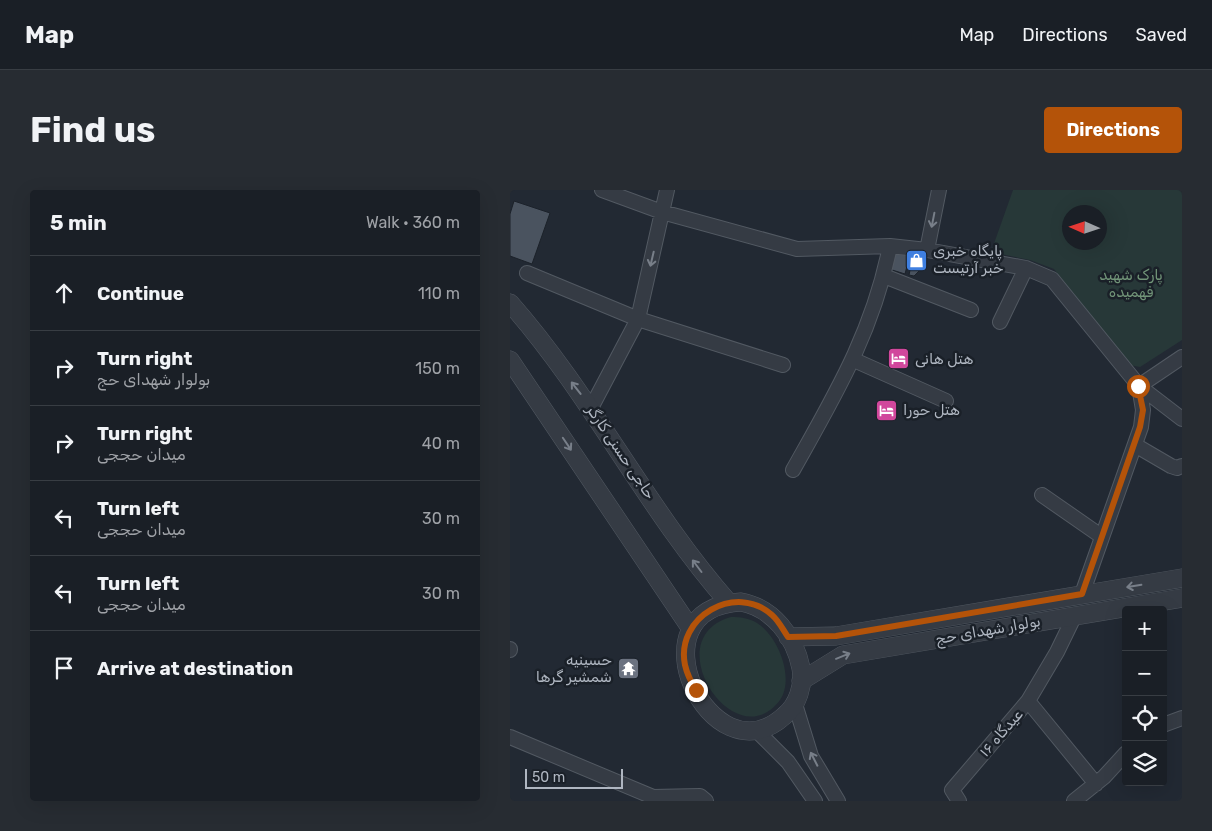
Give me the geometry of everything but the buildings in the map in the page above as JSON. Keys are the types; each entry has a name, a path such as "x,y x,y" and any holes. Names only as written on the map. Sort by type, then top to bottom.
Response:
{"street":[{"path":"602,190 662,212 797,249 890,246 927,250 1026,268 1052,280 1138,386 1182,419"},
{"path":"592,408 638,319 667,190"},
{"path":"927,250 939,190"},
{"path":"793,470 854,360 884,276 890,246"},
{"path":"1000,322 1026,268"},
{"path":"528,273 638,319 783,365"},
{"path":"884,276 971,310"},
{"name":"حاجی حسنی کارگر","path":"510,303 592,408 697,566 729,603"},
{"path":"1138,386 1182,357"},
{"path":"510,360 691,629"},
{"path":"854,360 946,401"},
{"path":"1082,594 1101,536 1136,445 1143,410 1138,386"},
{"path":"1136,445 1171,466 1177,468 1182,466"},
{"path":"1042,495 1101,536"},
{"name":"بولوار شهدای حج","path":"788,637 836,636 1182,578"},
{"name":"بولوار شهدای حج","path":"801,681 843,654 1182,598"},
{"path":"729,603 753,604 773,616 788,637 798,658 801,681 794,704 779,722 756,730 733,729 712,717 688,675 684,664 684,652 691,629 707,612 729,603"},
{"path":"1028,702 1058,652 1075,615"},
{"name":"عیدگاه ۱۶","path":"955,795 1028,702 1096,784"},
{"path":"794,704 811,756 838,801"},
{"path":"1167,724 1182,718"},
{"path":"756,730 788,762 812,799"},
{"path":"510,737 653,796 700,796 706,801"},
{"path":"1074,801 1096,784 1122,757"}],"green space":[{"name":"پارک شهید فهمیده","path":"1013,190 1182,190 1182,340 1140,367 1129,365 1054,269 1030,260 991,252"},
{"path":"731,617 751,620 765,629 772,637 782,658 786,681 784,691 780,700 762,715 743,715 725,706 710,689 701,668 700,647 709,629"}],"place":[{"name":"پایگاه خبری خبر آرتیست","path":"917,260"},
{"name":"هتل هانی","path":"899,359"},
{"name":"هتل حورا","path":"887,410"},
{"name":"حسینیه شمشیر گرها","path":"628,669"}],"route":[{"path":"696,690 684,664 686,640 698,619 718,606 729,603 753,604 764,609 773,616 788,637 836,636 891,625 1082,594 1101,536 1136,445 1143,410 1138,386"}]}
